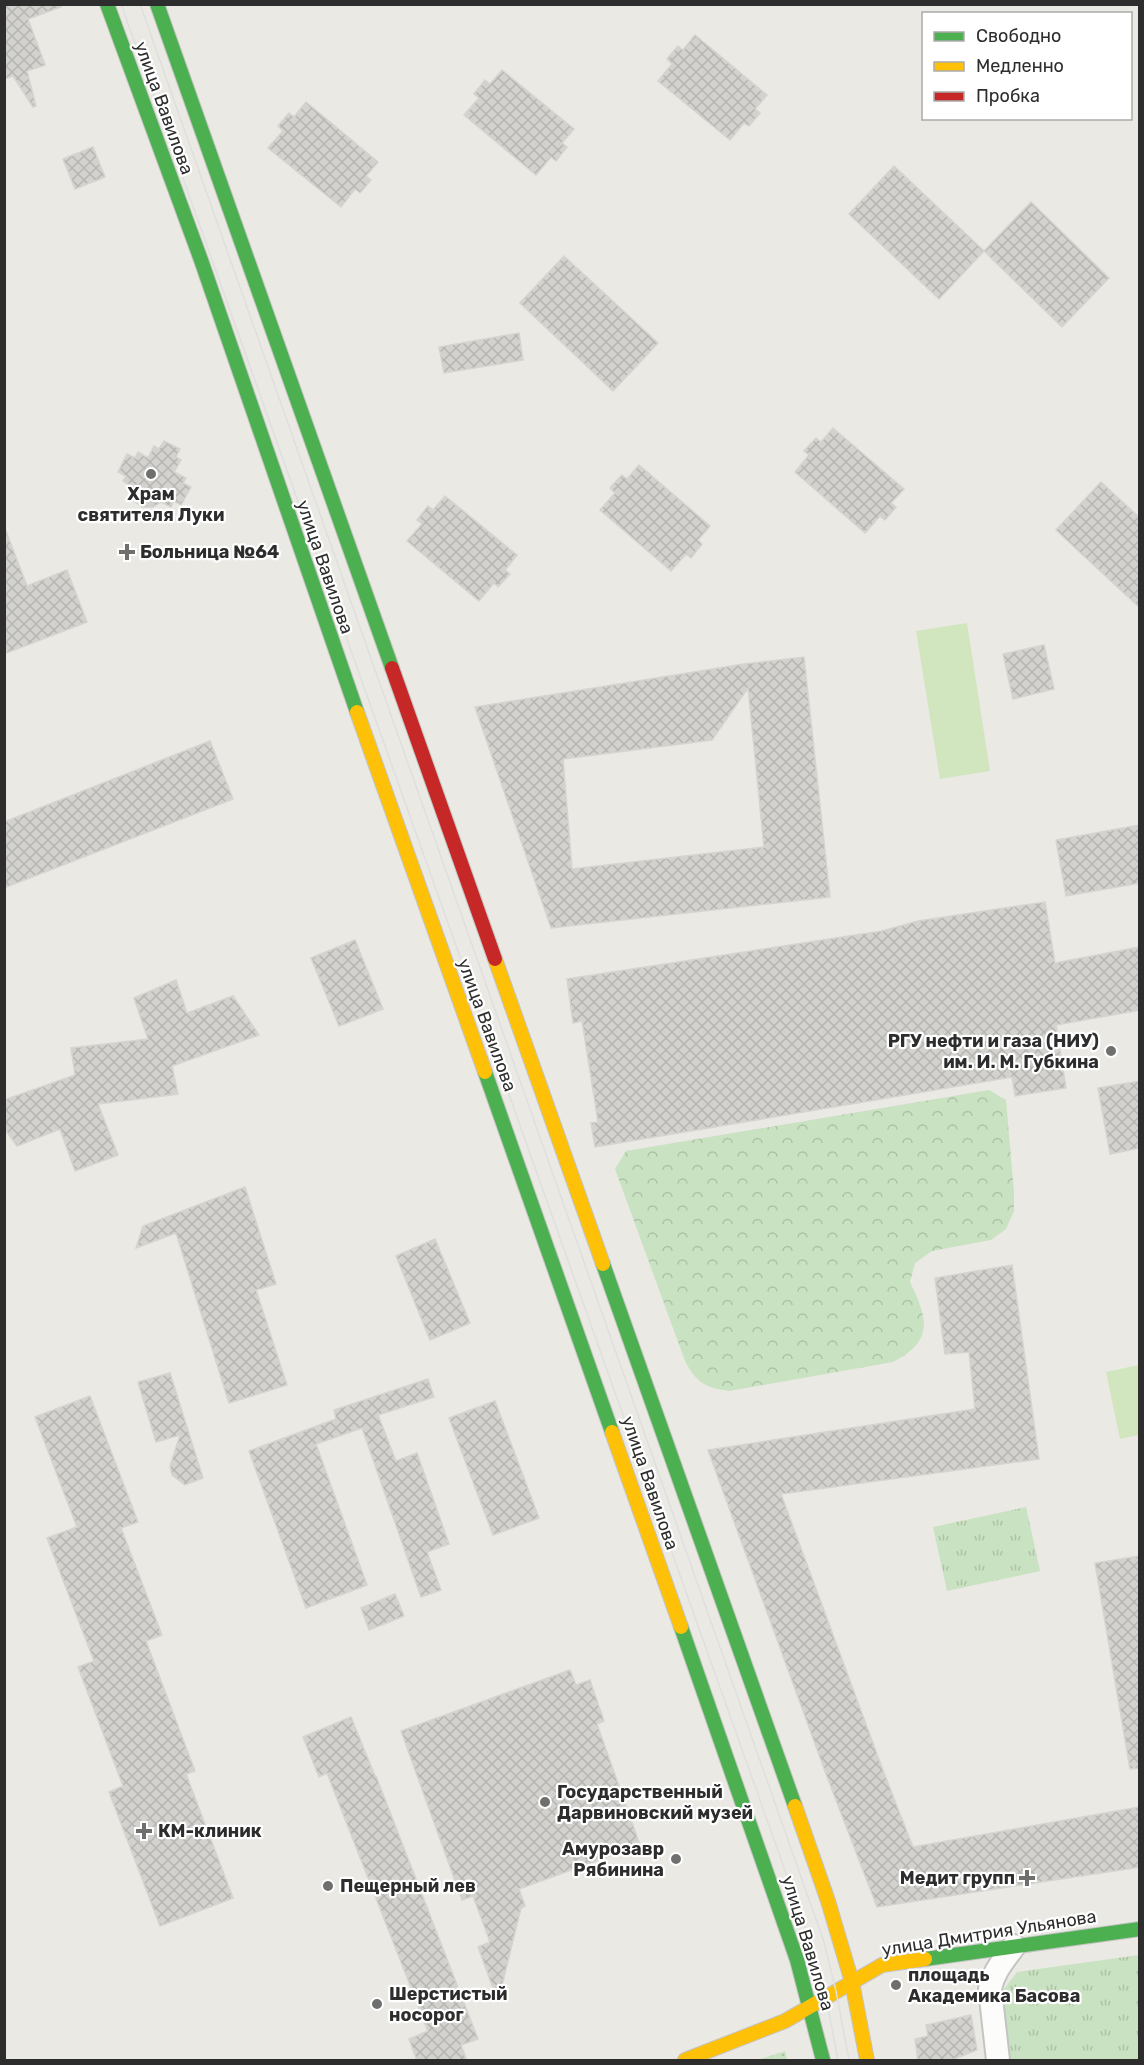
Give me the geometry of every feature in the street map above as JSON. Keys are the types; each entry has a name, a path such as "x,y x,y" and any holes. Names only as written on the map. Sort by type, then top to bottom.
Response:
{"main road":[{"name":"улица Вавилова","path":"107,4 201,260 318,601 718,1732 793,1949 823,2061"},
{"name":"улица Вавилова","path":"157,4 828,1900 852,1982 867,2061"},
{"name":"улица Дмитрия Ульянова","path":"685,2061 785,2020 882,1965 1140,1929"}],"street":[{"path":"998,2061 990,1989 998,1967 1014,1946"}],"green space":[{"path":"967,623 990,771 940,779 916,631"},
{"path":"989,1090 1006,1100 1014,1211 1006,1229 991,1240 932,1251 915,1263 910,1282 921,1307 924,1328 915,1346 893,1362 729,1391 707,1386 693,1374 685,1361 615,1169 626,1151"},
{"path":"1139,1365 1139,1435 1120,1439 1106,1372"},
{"path":"1026,1507 1040,1571 947,1591 933,1527"},
{"path":"1139,1955 1139,2060 1010,2060 1001,1993 1017,1972"},
{"path":"785,2051 787,2060 758,2060"}],"building":[{"path":"4,4 61,4 61,7 28,19 45,65 27,71 36,106 33,107 13,76 4,79"},
{"path":"695,35 767,95 755,109 760,113 749,126 744,123 730,140 658,81 672,64 667,59 678,46 683,50"},
{"path":"502,70 574,129 562,143 567,147 556,161 551,157 536,175 464,115 479,98 474,94 485,80 490,84"},
{"path":"306,102 378,162 366,176 371,180 360,193 355,189 341,207 268,148 283,131 278,126 289,113 294,117"},
{"path":"93,147 105,177 75,189 63,159"},
{"path":"894,166 984,251 939,299 849,214"},
{"path":"1031,202 1109,278 1062,327 984,251"},
{"path":"564,256 658,343 613,391 520,303"},
{"path":"519,333 523,360 444,373 439,347"},
{"path":"833,428 904,489 891,503 896,507 885,520 880,516 865,533 795,472 809,455 804,451 816,438 821,442"},
{"name":"Храм святителя Луки","path":"164,441 180,449 176,457 181,460 174,472 186,478 183,483 191,487 181,505 174,501 171,507 161,502 153,507 142,507 134,501 131,486 123,481 126,476 118,472 127,454 135,458 138,452 148,458 154,446 159,449"},
{"path":"639,465 710,526 698,540 702,544 691,558 686,554 671,571 600,510 615,493 610,488 622,475 627,479"},
{"path":"1101,482 1140,518 1140,608 1056,530"},
{"path":"445,496 517,555 505,570 510,574 498,587 494,583 479,601 407,541 422,524 417,520 428,506 433,510"},
{"path":"4,531 6,531 27,586 67,570 87,622 4,654"},
{"path":"1044,645 1054,689 1013,699 1003,654"},
{"path":"804,657 830,897 551,928 475,707 744,664","holes":["748,688 764,847 572,869 563,759 712,740"]},
{"path":"210,741 233,799 4,888 4,822"},
{"path":"1140,825 1140,883 1066,896 1056,840"},
{"path":"1045,902 1055,963 1140,947 1140,1010 1056,1025 1066,1088 1015,1096 1012,1077 595,1147 591,1123 598,1122 582,1021 573,1023 567,979 882,931 918,921"},
{"path":"355,940 383,1009 339,1026 311,958"},
{"path":"176,980 187,1013 233,996 259,1035 172,1066 178,1094 98,1104 118,1155 75,1171 60,1129 17,1146 4,1128 4,1100 75,1075 71,1048 148,1039 134,998"},
{"path":"1140,1081 1140,1148 1110,1154 1098,1088"},
{"path":"245,1187 276,1284 256,1290 287,1385 229,1403 176,1233 136,1248 143,1226"},
{"path":"435,1239 470,1323 430,1340 396,1256"},
{"path":"1012,1265 1039,1459 781,1494 913,1847 1140,1807 1140,1867 877,1907 708,1450 975,1409 969,1352 945,1354 935,1278"},
{"path":"170,1373 203,1478 185,1485 172,1475 170,1466 180,1435 156,1442 138,1382"},
{"path":"428,1379 434,1397 378,1415 396,1461 417,1453 449,1544 427,1552 441,1590 421,1597 362,1428 316,1444 367,1585 306,1608 249,1451 336,1419 334,1410"},
{"path":"90,1396 138,1522 121,1528 162,1635 146,1641 195,1771 186,1774 233,1898 160,1926 109,1792 123,1786 78,1667 94,1661 47,1538 77,1527 35,1417"},
{"path":"495,1401 539,1518 493,1535 449,1418"},
{"path":"1140,1556 1140,1768 1130,1769 1095,1563"},
{"path":"395,1594 404,1616 369,1630 361,1608"},
{"path":"570,1670 576,1685 590,1680 604,1721 597,1724 640,1845 519,1889 525,1906 521,1908 498,2002 478,1947 490,1942 473,1896 462,1900 401,1731"},
{"path":"351,1717 478,2039 461,2045 467,2061 417,2061 409,2039 428,2031 327,1773 319,1777 303,1737"},
{"path":"971,2015 977,2050 949,2061 918,2061 915,2039 928,2036 926,2025"}],"tram line":[{"path":"121,4 813,1949 826,1997 838,2060"},
{"path":"140,4 824,1942 849,2060"}],"traffic: fast":[{"path":"107,4 201,260 357,712"},
{"path":"157,4 392,668"},
{"path":"485,1072 612,1432"},
{"path":"603,1264 795,1806"},
{"path":"681,1627 797,1960 823,2060"},
{"path":"925,1959 1140,1929"}],"traffic: slow":[{"path":"357,712 485,1072"},
{"path":"495,959 603,1264"},
{"path":"612,1432 681,1627"},
{"path":"795,1806 828,1901 852,1982 867,2060"},
{"path":"685,2060 785,2021 882,1965 925,1959"}],"traffic: jam":[{"path":"392,668 495,959"}],"place":[{"name":"Храм святителя Луки","path":"151,474"},
{"name":"Больница №64","path":"127,552"},
{"name":"РГУ нефти и газа (НИУ) им. И. М. Губкина","path":"1111,1051"},
{"name":"Государственный Дарвиновский музей","path":"545,1802"},
{"name":"КМ-клиник","path":"144,1831"},
{"name":"Амурозавр Рябинина","path":"676,1859"},
{"name":"Медит групп","path":"1027,1878"},
{"name":"Пещерный лев","path":"328,1886"},
{"name":"площадь Академика Басова","path":"896,1985"},
{"name":"Шерстистый носорог","path":"377,2004"}]}
